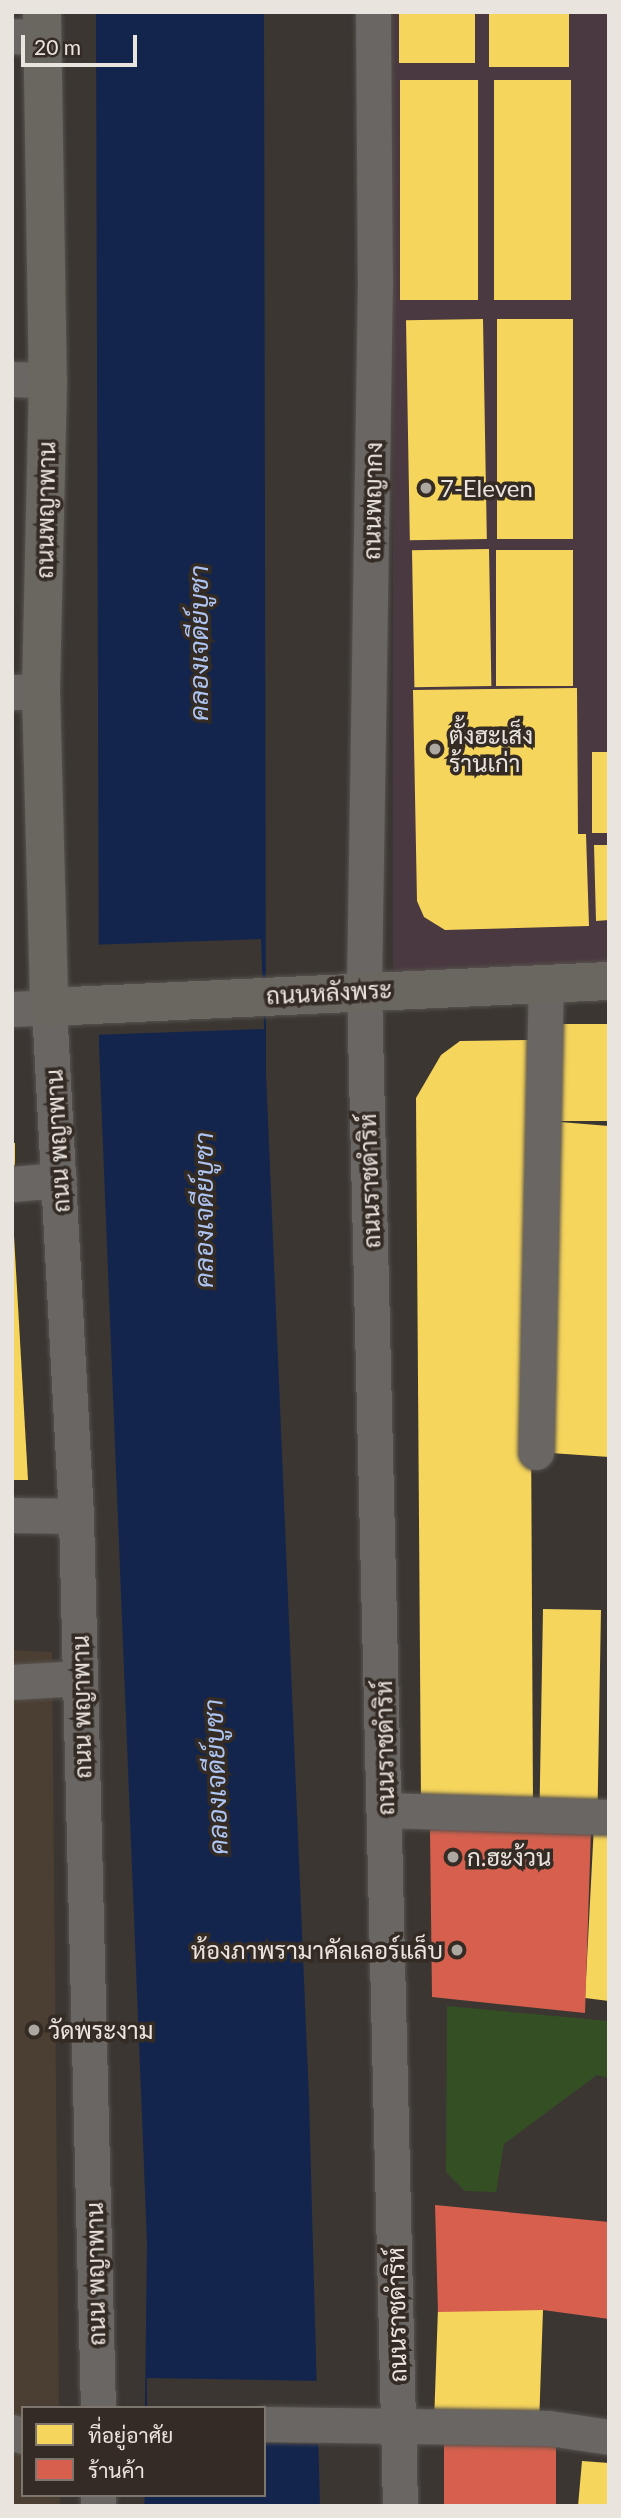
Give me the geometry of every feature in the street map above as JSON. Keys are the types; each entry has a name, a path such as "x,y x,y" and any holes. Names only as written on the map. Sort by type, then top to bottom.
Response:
{"main road":[{"name":"ถนนพญาพาน","path":"32,28 26,692 49,1008"},
{"name":"ถนนหลังพระ","path":"49,1008 363,990 609,981"}],"street":[{"name":"ถนนพญากง","path":"363,990 375,279 373,12"},
{"path":"536,1452 546,984"},
{"name":"ถนนราชดำริห์","path":"363,990 400,2506"},
{"name":"ถนน พญาพาน","path":"49,1008 76,1516 98,2406"},
{"path":"12,1184 59,1180"},
{"path":"12,1515 76,1516"},
{"path":"12,1682 80,1678"},
{"path":"385,1811 609,1817"},
{"path":"266,2424 549,2428 609,2437"}],"shaded area":[{"path":"393,12 609,12 609,978 393,978"},
{"name":"วัดพระงาม","path":"12,1650 52,1652 59,2406 21,2406 21,2497 60,2497 60,2506 12,2506"}],"green space":[{"path":"447,2006 609,2021 609,2078 597,2075 504,2144 496,2192 465,2191 446,2172"}],"water":[{"name":"คลองเจดีย์บูชา","path":"96,12 264,12 266,1073 309,2099 320,2506 144,2506 145,2497 266,2497 266,2406 145,2406 147,2242 99,1046"}],"pier":[{"path":"261,939 264,1029 98,1035 95,945"},
{"path":"147,2378 322,2381 324,2444 266,2443 266,2406 147,2406"}],"building: ที่อยู่อาศัย":[{"path":"399,12 475,12 475,63 399,63"},
{"path":"489,12 569,12 569,67 489,67"},
{"path":"400,80 478,80 478,300 400,300"},
{"path":"494,80 571,80 571,300 494,300"},
{"path":"483,319 487,539 410,540 406,320"},
{"path":"497,319 573,319 573,539 497,539"},
{"path":"489,549 491,686 414,687 412,550"},
{"path":"496,550 573,550 573,686 496,686"},
{"path":"577,688 578,834 586,834 589,926 445,930 424,917 417,901 413,690"},
{"path":"592,752 609,752 609,833 592,833"},
{"path":"594,845 609,845 609,920 596,921"},
{"path":"557,1024 609,1024 609,1121 557,1121"},
{"path":"529,1040 533,1804 421,1804 416,1098 441,1055 460,1041"},
{"path":"560,1122 609,1126 609,1457 536,1452"},
{"path":"12,1143 15,1143 15,1166 12,1166"},
{"path":"14,1236 28,1480 12,1480"},
{"path":"543,1609 601,1610 598,1804 540,1803"},
{"path":"594,1825 609,1826 609,2001 585,1998"},
{"path":"438,2306 543,2310 539,2421 434,2417"},
{"path":"582,2461 609,2463 609,2506 578,2506"}],"building: ร้านค้า":[{"path":"591,1828 585,2013 432,1997 430,1830"},
{"path":"435,2205 609,2222 609,2319 543,2310 438,2312"},
{"path":"444,2442 556,2442 556,2506 444,2506"}],"place":[{"name":"7-Eleven","path":"426,488"},
{"name":"ตั้งฮะเส็ง ร้านเก่า","path":"435,749"},
{"name":"ก.ฮะง้วน","path":"453,1857"},
{"name":"ห้องภาพรามาคัลเลอร์แล็บ","path":"457,1950"},
{"name":"วัดพระงาม","path":"34,2030"}]}
